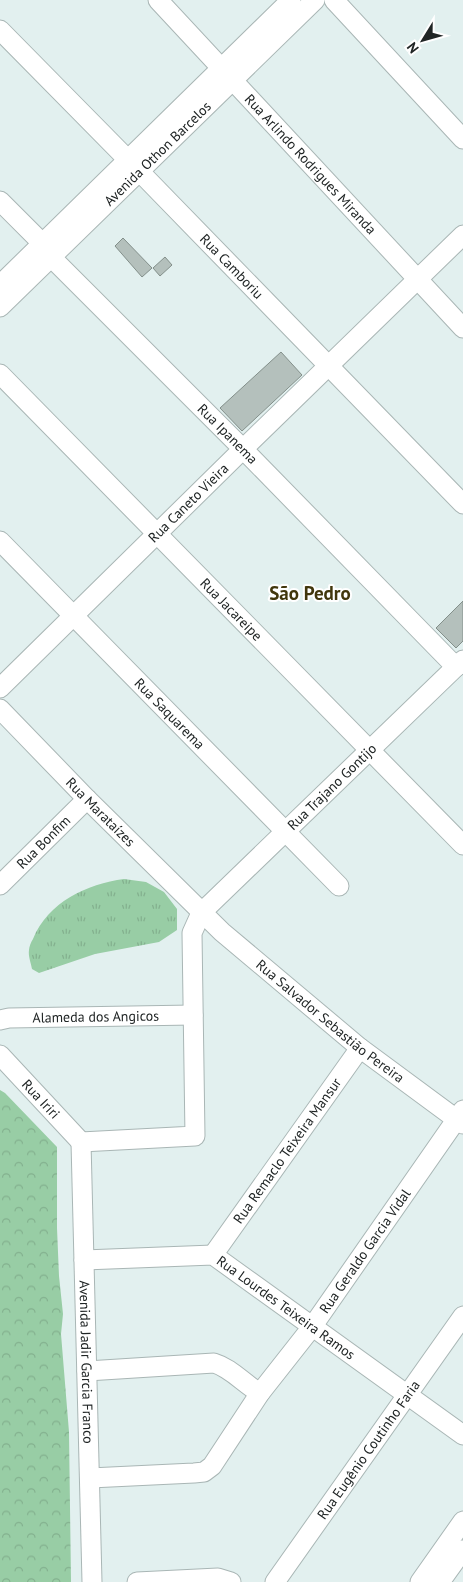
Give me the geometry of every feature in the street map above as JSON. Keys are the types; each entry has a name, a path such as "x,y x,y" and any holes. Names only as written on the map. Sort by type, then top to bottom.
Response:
{"street":[{"name":"Rua Arlindo Rodrigues Miranda","path":"158,0 463,328"},
{"name":"Avenida Othon Barcelos","path":"0,308 47,250 227,74 291,0"},
{"name":"Avenida Othon Barcelos","path":"227,74 315,0"},
{"path":"334,0 463,139"},
{"name":"Rua Camboriu","path":"0,30 463,504"},
{"name":"Rua Ipanema","path":"0,201 243,449 459,663"},
{"name":"Rua Caneto Vieira","path":"0,688 463,235"},
{"name":"Avenida Othon Barcelos","path":"0,285 47,250"},
{"name":"Rua Jacareipe","path":"0,374 463,845"},
{"name":"Rua Saquarema","path":"0,541 339,886"},
{"name":"Rua Trajano Gontijo","path":"201,913 459,663"},
{"name":"Rua Marataízes","path":"0,709 201,913"},
{"name":"Rua Bonfim","path":"0,885 87,799"},
{"path":"81,1142 194,1136 192,933 201,913"},
{"name":"Rua Salvador Sebastião Pereira","path":"201,913 360,1048 461,1118"},
{"name":"Alameda dos Angicos","path":"0,1020 9,1018 193,1015"},
{"name":"Rua Remaclo Teixeira Mansur","path":"214,1255 360,1048"},
{"name":"Rua Iriri","path":"0,1055 81,1142"},
{"name":"Rua Geraldo Garcia Vidal","path":"90,1478 194,1474 204,1472 212,1466 260,1393 312,1327 461,1118"},
{"name":"Avenida Jadir Garcia Franco","path":"81,1142 92,1582"},
{"name":"Rua Lourdes Teixeira Ramos","path":"84,1260 214,1255 463,1435"},
{"name":"Rua Eugênio Coutinho Faria","path":"275,1582 463,1316"},
{"path":"87,1371 214,1363 223,1366 260,1393"},
{"path":"420,1582 463,1521"},
{"path":"440,1582 463,1550"},
{"path":"136,1582 218,1578 231,1582"}],"green space":[{"path":"124,879 146,882 164,892 177,909 177,930 159,942 95,954 39,973 32,969 29,949 40,926 48,915 70,897 83,890 110,881"},
{"path":"0,1090 57,1147 57,1228 63,1314 61,1334 69,1432 71,1582 0,1582"}],"building":[{"path":"123,238 152,268 142,277 115,246"},
{"path":"165,257 172,265 160,276 153,268"},
{"path":"281,352 302,375 242,431 220,408"},
{"path":"463,601 463,641 456,648 436,628"}],"district":[{"name":"São Pedro","path":"310,593"}]}
